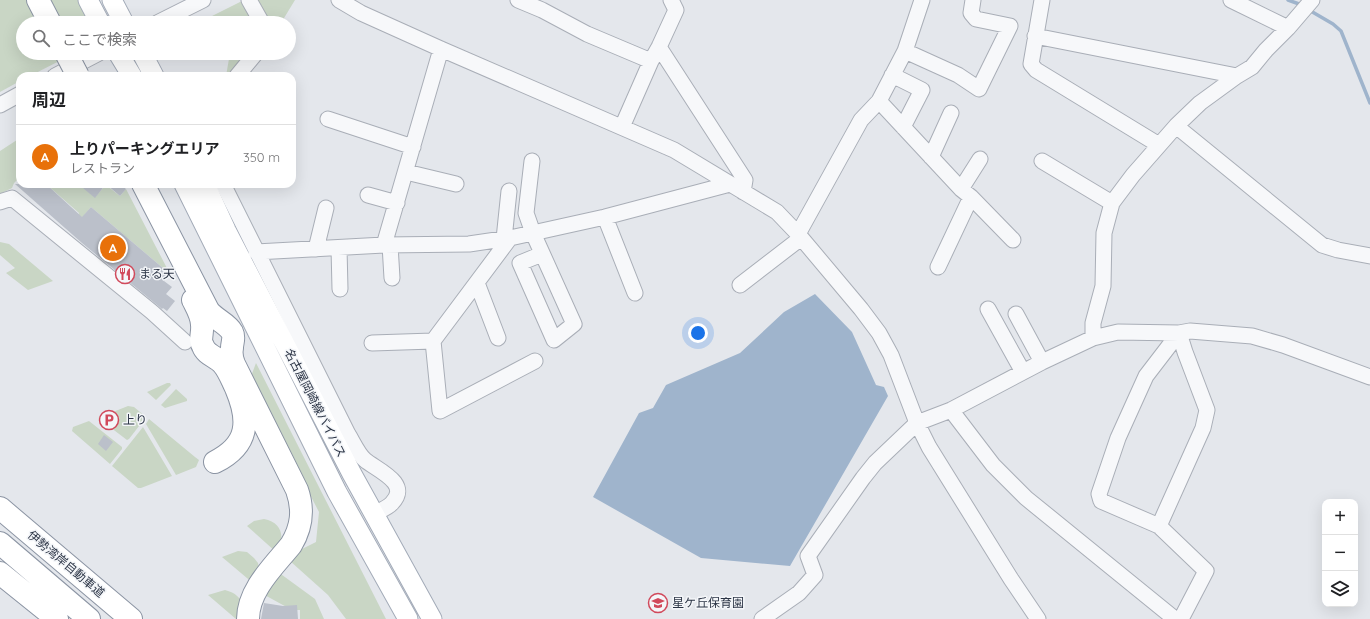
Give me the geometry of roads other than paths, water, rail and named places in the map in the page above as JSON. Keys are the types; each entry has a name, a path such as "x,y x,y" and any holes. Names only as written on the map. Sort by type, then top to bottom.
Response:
{"highway":[{"path":"45,7 55,16"},
{"path":"70,60 76,72"},
{"path":"81,60 87,72"},
{"path":"135,188 198,310 201,318 194,337 201,342 209,354 222,352 232,354 234,364 297,490 301,509 301,519 296,537 257,588 249,605 248,619"},
{"path":"146,188 208,310 215,318 229,328 234,338 222,352 223,364 229,372 242,401 245,420 241,438 232,452 215,462"},
{"name":"伊勢湾岸自動車道","path":"0,508 131,619"},
{"path":"0,543 89,619"},
{"path":"0,572 57,619"}],"main road":[{"path":"88,0 96,16"},
{"path":"112,0 120,16"},
{"path":"122,60 130,72"},
{"path":"146,60 152,72"},
{"name":"名古屋岡崎線バイパス","path":"186,188 338,492 408,619"},
{"name":"名古屋岡崎線バイパス","path":"207,188 226,230 373,514 432,619"}],"street":[{"path":"171,16 203,0"},
{"path":"249,0 258,16"},
{"path":"339,0 361,13 441,49 674,150 777,212 861,309 879,333 891,356 917,423 953,486 1011,579 1038,619"},
{"path":"518,0 542,10 587,34 651,61"},
{"path":"622,127 651,61 676,10 671,0"},
{"path":"740,286 799,236 861,120 879,101 905,51 922,0"},
{"path":"905,51 958,75 979,89 1010,26 976,18 971,13 973,0"},
{"path":"1042,0 1031,64 1036,70 1159,145"},
{"path":"1231,0 1288,28"},
{"path":"1093,338 1092,323 1103,286 1104,233 1112,203 1176,126 1200,103 1252,67 1312,0"},
{"path":"1035,36 1237,76"},
{"path":"659,47 745,180 743,192"},
{"path":"392,278 387,245 397,203 441,49"},
{"path":"63,72 86,60"},
{"path":"240,72 250,60"},
{"path":"892,75 922,90 903,127"},
{"path":"0,105 16,96"},
{"path":"879,101 930,157 1013,240"},
{"path":"930,157 951,113"},
{"path":"328,119 414,147"},
{"path":"1176,126 1322,245 1338,250 1370,256"},
{"path":"938,267 980,159"},
{"path":"532,161 526,213 548,268 574,324 554,340 520,263 542,254"},
{"path":"1042,161 1112,203"},
{"path":"406,172 456,184"},
{"path":"256,252 387,245 469,244 507,239 605,217 730,184"},
{"path":"225,188 348,434 364,459 394,481 397,488 397,496 392,504 373,514"},
{"path":"509,191 507,239 433,341 440,411 535,361"},
{"path":"368,195 397,203"},
{"path":"0,202 12,198 152,312 194,337 210,325 225,325"},
{"path":"316,249 326,208"},
{"path":"605,217 635,293"},
{"path":"339,248 340,289"},
{"path":"477,282 498,338"},
{"path":"988,309 1023,372"},
{"path":"1016,314 1042,362"},
{"path":"762,619 799,593 815,575 808,556 875,463 917,423 951,410 1042,362 1093,338 1118,332 1190,331 1252,336 1370,377"},
{"path":"1159,526 1203,428 1207,410 1179,332"},
{"path":"1179,332 1146,376 1118,438 1099,494 1101,501 1159,526 1206,571 1181,619"},
{"path":"372,343 433,341"},
{"path":"951,410 993,465 1026,498 1175,619"}],"water":[{"path":"815,294 852,332 876,385 884,387 888,396 790,566 701,558 593,497 639,413 653,408 666,385 740,353 784,312"}],"waterway":[{"path":"1288,0 1302,5"},
{"path":"1309,10 1333,24 1341,31 1370,103"}],"place":[{"name":"上りパーキングエリア","path":"113,248"},
{"name":"まる天","path":"125,274"},
{"name":"上り","path":"109,420"},
{"name":"星ケ丘保育園","path":"658,603"}]}
